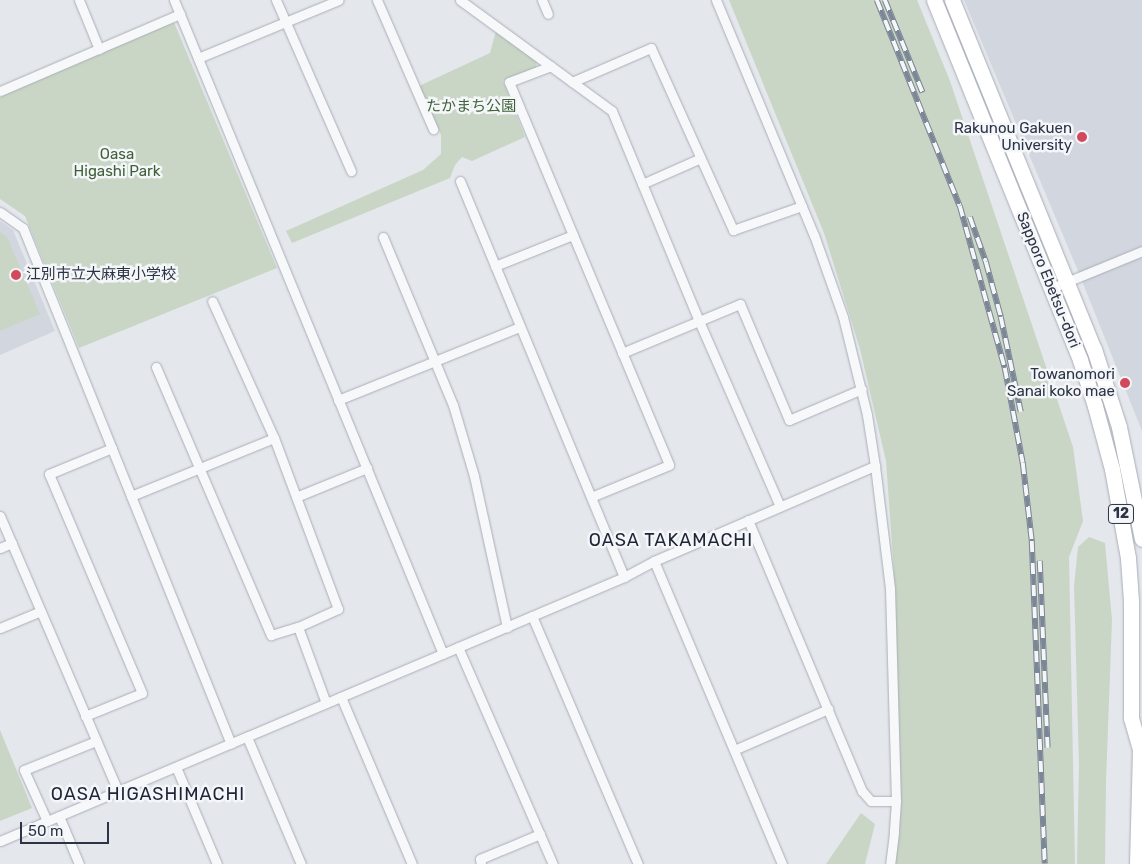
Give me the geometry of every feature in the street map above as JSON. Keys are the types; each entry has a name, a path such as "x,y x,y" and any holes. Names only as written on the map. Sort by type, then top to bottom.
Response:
{"highway":[{"name":"Sapporo Ebetsu-dori","path":"934,0 1052,288 1096,406 1118,500 1128,558 1131,601 1131,718 1141,745 1137,864"},
{"name":"Sapporo Ebetsu-dori","path":"952,0 1094,349 1113,406 1127,462 1142,539"}],"street":[{"path":"79,0 100,48"},
{"path":"174,0 442,654"},
{"path":"276,0 351,171"},
{"path":"198,58 339,0"},
{"path":"377,0 432,129"},
{"path":"460,0 612,111 699,321 780,506"},
{"path":"542,0 548,14"},
{"path":"716,0 802,206 843,317 862,389 875,466 890,588 896,800 890,864"},
{"path":"0,90 180,14"},
{"path":"572,82 651,48 733,230 802,206"},
{"path":"551,66 510,82 669,465 591,497"},
{"path":"642,184 701,158"},
{"path":"460,181 624,577"},
{"path":"0,212 23,228 231,744"},
{"path":"495,266 573,235"},
{"path":"383,237 453,405 474,476 507,627"},
{"path":"1052,288 1142,251"},
{"path":"156,367 271,635 298,627 338,609 274,438 212,301"},
{"path":"622,352 740,304 789,420 862,389"},
{"path":"338,400 520,327"},
{"path":"131,496 199,466 274,438"},
{"path":"85,716 142,693 49,474 112,448"},
{"path":"0,841 624,577 654,561 875,466"},
{"path":"296,497 367,468"},
{"path":"0,516 118,792"},
{"path":"748,520 867,799 896,800"},
{"path":"0,548 12,544"},
{"path":"654,561 782,864"},
{"path":"0,628 41,612"},
{"path":"532,616 638,864"},
{"path":"298,627 326,703"},
{"path":"458,647 553,864"},
{"path":"342,697 412,864"},
{"path":"734,750 828,709"},
{"path":"247,737 301,864"},
{"path":"47,821 24,770 96,741"},
{"path":"176,767 217,864"},
{"path":"59,816 79,864"},
{"path":"482,864 480,859 540,834"}],"shaded area":[{"name":"Rakunou Gakuen University","path":"964,0 1142,0 1142,431 1076,266"},
{"name":"江別市立大麻東小学校","path":"0,221 13,230 55,331 0,355"}],"green space":[{"path":"729,0 917,0 950,81 1073,447 1083,521 1069,557 1075,864 888,864 892,798 895,653 894,572 886,461 860,349 824,233"},
{"name":"Oasa Higashi Park","path":"173,20 277,268 79,348 25,216 0,199 0,97"},
{"name":"たかまち公園","path":"496,31 537,62 536,68 503,81 525,137 472,161 462,157 455,165 450,178 292,243 286,231 423,170 441,154 441,135 419,86 490,53"},
{"path":"0,232 7,237 40,314 0,331"},
{"path":"1089,537 1105,543 1112,620 1105,864 1077,864 1079,765 1074,586 1078,547"},
{"path":"0,730 32,808 0,821"},
{"path":"861,813 875,824 865,864 826,864"}],"railway":[{"path":"877,0 960,206 1005,368 1023,463 1032,541 1045,864"},
{"path":"885,0 923,93"},
{"path":"970,217 986,262 1001,317 1021,412"},
{"path":"1040,561 1048,748"}],"place":[{"name":"Rakunou Gakuen University","path":"1082,137"},
{"name":"江別市立大麻東小学校","path":"16,275"},
{"name":"Towanomori Sanai koko mae","path":"1125,383"}],"district":[{"name":"OASA TAKAMACHI","path":"671,540"},
{"name":"OASA HIGASHIMACHI","path":"148,794"}]}
